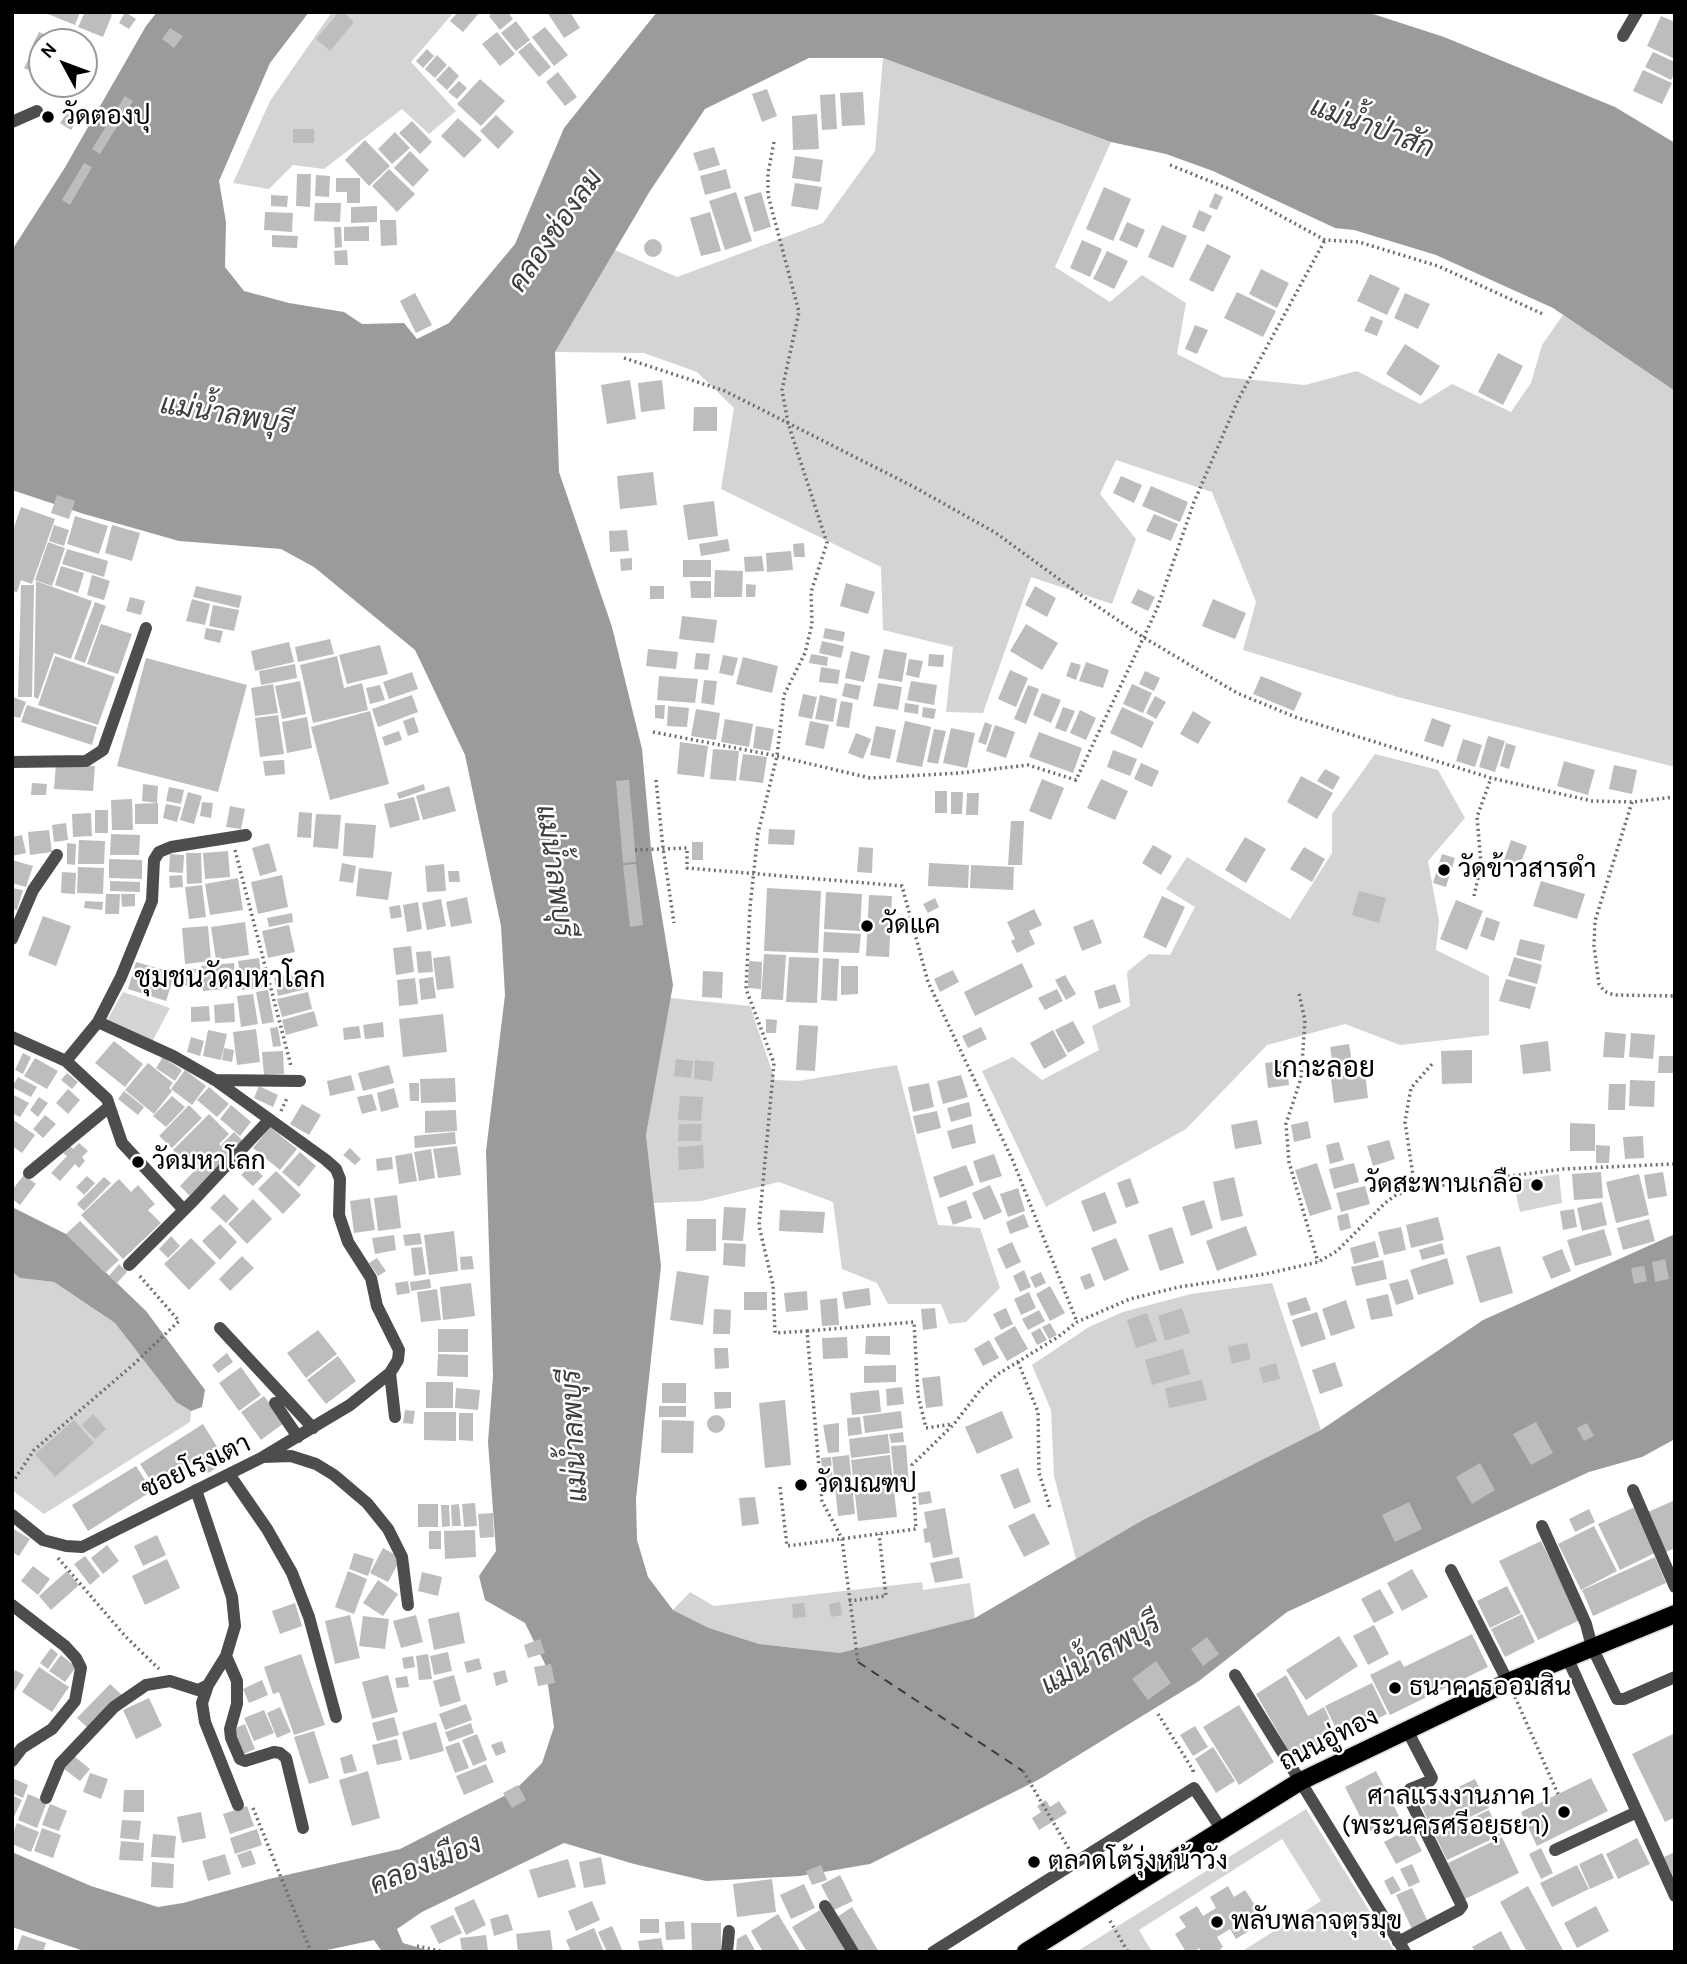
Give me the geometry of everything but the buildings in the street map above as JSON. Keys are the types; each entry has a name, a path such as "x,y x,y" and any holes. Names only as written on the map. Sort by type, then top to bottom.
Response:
{"main road":[{"name":"ถนนอู่ทอง","path":"1026,1952 1299,1782 1508,1682 1675,1614"}],"street":[{"path":"1623,36 1637,12"},
{"path":"12,122 37,111"},
{"path":"12,762 86,761 103,750 146,628"},
{"path":"66,1060 98,1022 121,977 152,901 154,860 159,852 171,847 239,837"},
{"path":"12,940 33,890 57,855"},
{"path":"98,1022 173,1056 215,1080 336,1169 340,1179 339,1215 348,1242 371,1278 377,1306 399,1350 398,1360 390,1373 350,1405 263,1457"},
{"path":"12,1037 66,1060 107,1099 122,1143 183,1209"},
{"path":"215,1080 297,1081"},
{"path":"29,1173 109,1107"},
{"path":"129,1265 272,1122"},
{"path":"220,1328 313,1428"},
{"path":"390,1373 395,1417"},
{"path":"275,1403 298,1437"},
{"name":"ซอยโรงเตา","path":"12,1515 43,1540 82,1547 263,1457 291,1456 316,1464 368,1503 388,1529 402,1557 408,1605"},
{"path":"229,1474 267,1529 292,1573 309,1618 336,1717"},
{"path":"196,1490 232,1597 234,1626 226,1656 208,1685 202,1703 205,1722 238,1805"},
{"path":"1633,1490 1675,1587"},
{"path":"1542,1526 1587,1624 1592,1647 1617,1699 1624,1699 1675,1677"},
{"path":"1451,1570 1508,1682"},
{"path":"12,1605 65,1646 82,1668 75,1701 52,1729 22,1748 12,1761"},
{"path":"226,1656 237,1681 237,1704 230,1729 240,1759 245,1761 274,1752 286,1758 303,1828"},
{"path":"1567,1657 1675,1896"},
{"path":"1235,1675 1401,1947 1462,1906 1408,1796 1410,1788 1430,1781 1432,1777 1407,1730"},
{"path":"46,1798 60,1764 114,1707 146,1685 170,1681 198,1690 208,1685"},
{"path":"933,1952 1195,1788 1222,1830"},
{"path":"1555,1850 1637,1812"},
{"path":"825,1906 853,1952"},
{"path":"727,1952 729,1931"}],"path":[{"path":"774,142 768,173 768,195 799,312 782,390 788,423 827,543 811,592 812,624 805,653 784,695 777,756 758,833 746,989 774,1063 759,1226 773,1285 775,1333 914,1322 918,1395 926,1428 954,1424"},
{"path":"1170,165 1237,192 1325,240 1359,242 1438,266 1545,316"},
{"path":"653,732 777,756 870,778 960,773 1028,765 1076,780 1157,609 1194,502 1239,398 1325,240"},
{"path":"624,358 725,391 996,533 1143,637 1237,693 1298,718 1491,778 1592,801 1632,802 1675,797"},
{"path":"1474,896 1481,864 1477,817 1491,778"},
{"path":"656,780 674,923"},
{"path":"1632,802 1595,921 1594,946 1599,984 1604,991 1614,995 1675,996"},
{"path":"239,837 297,1081 272,1122"},
{"path":"635,850 687,848 687,868 902,886 928,982 1013,1161 1077,1322"},
{"path":"1298,994 1305,1020 1301,1078 1286,1124 1289,1162 1318,1262"},
{"path":"1415,1189 1405,1122 1411,1088 1432,1064"},
{"path":"780,1486 787,1546 916,1529 912,1465 954,1424 981,1389 998,1374 1077,1322 1130,1299 1179,1287 1265,1274 1318,1262 1337,1251 1385,1203 1396,1195 1415,1189 1562,1169 1675,1164"},
{"path":"12,1483 34,1450 134,1364 179,1321 129,1265"},
{"path":"807,1331 822,1501 842,1539 858,1661"},
{"path":"1017,1362 1038,1412 1039,1473 1050,1508"},
{"path":"849,1601 886,1596 879,1534"},
{"path":"1508,1682 1558,1794"},
{"path":"1158,1714 1193,1770 1195,1788"},
{"path":"1023,1771 1077,1863"},
{"path":"278,1872 311,1952"},
{"path":"1100,1906 1128,1952"},
{"path":"417,1946 444,1952"}],"shaded area":[{"path":"332,12 454,12 411,62 456,111 429,134 402,109 324,169 293,165 269,189 233,183 270,101"},
{"path":"883,58 1111,142 1055,267 1110,302 1142,275 1186,303 1177,354 1223,377 1305,385 1357,371 1420,404 1452,384 1511,412 1531,383 1542,345 1563,315 1675,391 1675,767 1398,697 1243,650 1256,602 1212,492 1116,460 1100,494 1136,539 1112,604 1031,577 983,713 946,712 953,647 883,630 881,567 721,489 734,408 697,372 644,353 555,352 615,250 677,277 823,223 875,151"},
{"path":"1375,754 1438,770 1465,818 1428,861 1439,921 1436,950 1489,976 1489,1035 1400,1045 1345,1024 1267,1045 1186,1129 1046,1207 982,1071 1013,1057 1042,1080 1099,1050 1092,1026 1130,1006 1127,972 1149,954 1170,955 1195,907 1166,889 1187,857 1290,919 1332,853 1332,814"},
{"path":"123,992 170,1008 152,1042 106,1022"},
{"path":"670,998 750,1006 775,1080 798,1081 897,1065 938,1225 980,1228 1000,1288 966,1322 949,1324 941,1304 888,1304 877,1283 842,1269 833,1202 779,1182 701,1201 654,1203 646,1135"},
{"path":"1559,1174 1562,1203 1520,1212 1513,1181"},
{"path":"12,1272 20,1278 54,1282 115,1323 176,1402 191,1411 190,1422 44,1514 12,1490"},
{"path":"1272,1283 1321,1430 1141,1521 1076,1559 1054,1476 1051,1410 1032,1365 1089,1327 1123,1312 1191,1294"},
{"path":"922,1582 923,1590 970,1583 975,1618 840,1653 759,1644 709,1628 673,1610 690,1592 714,1606"},
{"path":"1306,1809 1395,1952 1241,1952 1321,1901 1282,1839 1139,1930 1152,1952 1076,1952"}],"water":[{"path":"157,12 309,12 270,63 219,181 226,222 225,267 244,291 289,303 344,312 362,324 404,323 417,339 449,323 515,244 564,128 657,12 1367,12 1444,37 1615,107 1675,143 1675,391 1553,308 1436,255 1354,230 1335,228 1213,171 1166,154 1111,142 883,58 809,58 705,109 650,191 555,352 559,472 612,627 642,749 651,849 673,985 646,1135 661,1266 636,1499 637,1540 648,1577 673,1610 709,1628 759,1644 840,1653 975,1618 1141,1521 1321,1430 1483,1320 1675,1234 1675,1439 1642,1457 1589,1472 1287,1612 1199,1681 1038,1780 870,1864 800,1876 706,1881 634,1864 564,1843 422,1912 397,1929 403,1943 434,1952 382,1952 374,1940 318,1952 87,1952 12,1927 12,1852 91,1886 158,1907 183,1903 269,1879 400,1849 514,1791 542,1763 554,1727 545,1664 525,1623 485,1600 479,1576 496,1551 488,1442 493,1376 486,1151 505,995 501,926 465,755 415,650 314,567 281,549 179,541 12,490 12,250 64,169 146,26"},
{"path":"12,1207 66,1234 146,1311 205,1390 202,1407 191,1411 176,1402 115,1323 54,1282 20,1278 12,1272"}],"ferry route":[{"path":"858,1662 1023,1771"}],"place":[{"name":"วัดตองปุ","path":"48,117"},
{"name":"วัดข้าวสารดำ","path":"1444,870"},
{"name":"วัดแค","path":"867,926"},
{"name":"วัดมหาโลก","path":"138,1162"},
{"name":"วัดสะพานเกลือ","path":"1537,1185"},
{"name":"วัดมณฑป","path":"801,1485"},
{"name":"ธนาคารออมสิน","path":"1395,1688"},
{"name":"ศาลแรงงานภาค 1 (พระนครศรีอยุธยา)","path":"1564,1812"},
{"name":"ตลาดโต้รุ่งหน้าวัง","path":"1034,1862"},
{"name":"พลับพลาจตุรมุข","path":"1217,1922"}],"district":[{"name":"ชุมชนวัดมหาโลก","path":"230,979"},
{"name":"เกาะลอย","path":"1324,1069"}],"water label":[{"name":"แม่น้ำป่าสัก","path":"1372,128"},
{"name":"คลองช่องลม","path":"556,231"},
{"name":"แม่น้ำลพบุรี","path":"226,415"},
{"name":"แม่น้ำลพบุรี","path":"554,871"},
{"name":"แม่น้ำลพบุรี","path":"575,1436"},
{"name":"แม่น้ำลพบุรี","path":"1101,1655"},
{"name":"คลองเมือง","path":"426,1865"}]}
